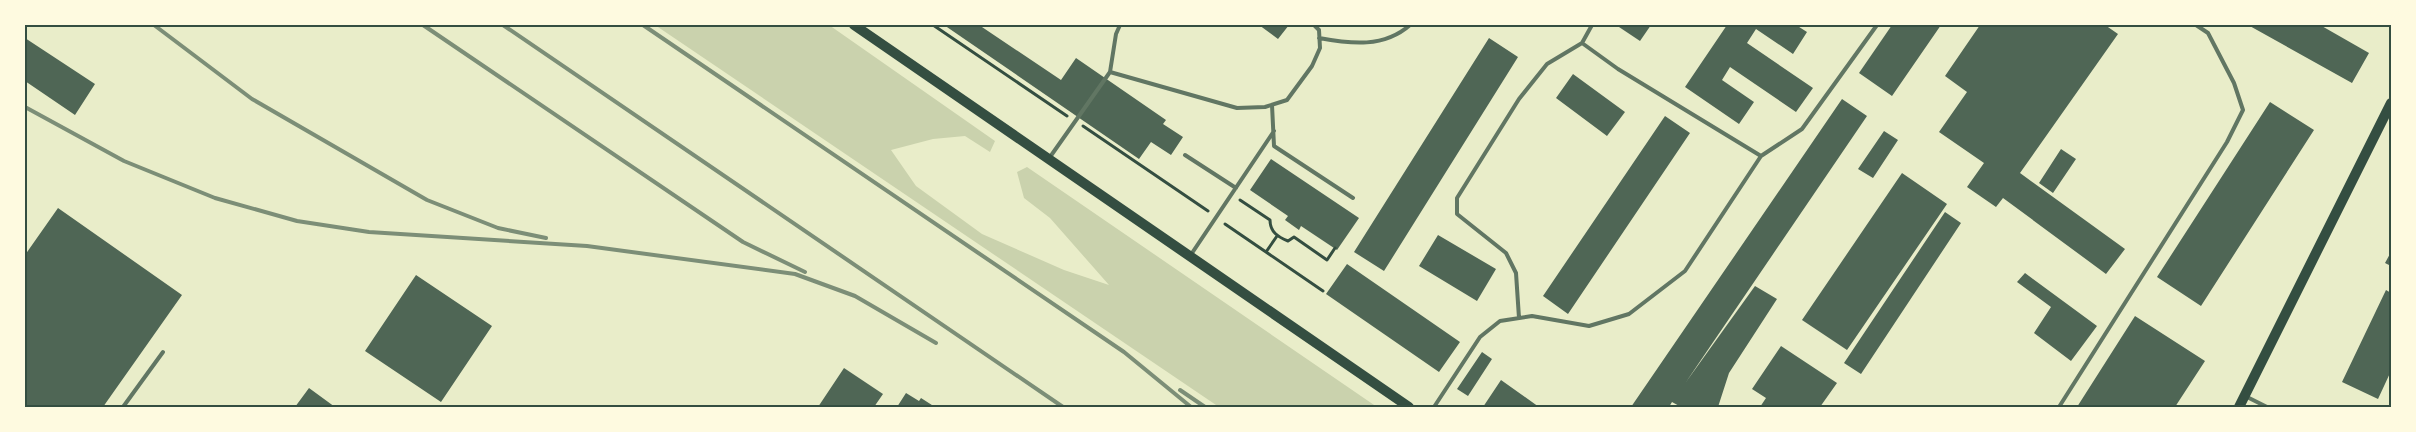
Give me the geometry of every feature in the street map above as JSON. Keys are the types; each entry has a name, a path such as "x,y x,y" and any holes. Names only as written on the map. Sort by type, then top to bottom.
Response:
{"main road":[{"path":"854,25 1409,407"},
{"path":"2239,407 2391,103"}],"lane":[{"path":"1049,159 1110,72 1116,34 1120,25"},
{"path":"1110,72 1237,108 1272,105 1287,100 1297,89 1314,60 1320,48 1318,30 1314,25"},
{"path":"1319,38 1350,44 1376,42 1400,34 1410,25"},
{"path":"1519,318 1516,273 1506,253 1457,214 1457,198 1519,98 1547,64 1582,43 1592,25"},
{"path":"1434,407 1480,337 1500,321 1532,316 1589,326 1629,314 1685,271 1761,156 1802,129 1877,25"},
{"path":"2059,407 2227,142 2243,110 2234,83 2208,33 2196,25"},
{"path":"1582,43 1618,69 1761,156"},
{"path":"1272,105 1274,146 1353,198"},
{"path":"1190,256 1274,131"},
{"path":"1185,155 1236,188"},
{"path":"123,407 163,352"},
{"path":"2245,396 2267,407"}],"path":[{"path":"933,25 1323,291"},
{"path":"1231,194 1270,220 1270,228 1277,236 1288,241 1294,238 1327,260 1335,248"},
{"path":"1266,252 1277,236"}],"green space":[{"path":"655,25 829,25 995,141 990,152 965,136 933,139 891,150 916,186 982,234 1064,270 1109,285 1050,218 1024,198 1017,172 1027,167 1377,407 1219,407"}],"building":[{"path":"944,25 979,25 1061,80 1076,58 1166,120 1163,124 1183,137 1171,155 1151,142 1139,159"},
{"path":"1259,25 1289,25 1278,39"},
{"path":"1616,25 1651,25 1640,41"},
{"path":"1727,25 1796,25 1807,32 1793,54 1756,29 1747,43 1813,88 1796,112 1730,67 1722,80 1754,102 1739,124 1685,87"},
{"path":"1892,25 1941,25 1892,96 1859,73"},
{"path":"1980,25 2105,25 2118,34 2020,173 2125,249 2106,274 2003,198 1996,207 1967,187 1984,163 1939,132 1967,92 1945,76"},
{"path":"2248,25 2320,25 2369,53 2352,83"},
{"path":"25,38 95,84 75,115 25,81"},
{"path":"1489,38 1518,57 1384,271 1354,252"},
{"path":"1573,74 1625,112 1607,136 1556,98"},
{"path":"1842,99 1867,116 1686,382 1755,286 1777,299 1729,373 1718,407 1681,407 1672,402 1669,407 1631,407"},
{"path":"2270,102 2314,130 2201,306 2157,277"},
{"path":"1665,116 1690,133 1568,314 1543,296"},
{"path":"1884,131 1898,140 1873,178 1858,169"},
{"path":"2061,149 2076,159 2053,193 2039,183"},
{"path":"1271,159 1359,218 1337,250 1301,226 1299,230 1285,220 1288,216 1250,190"},
{"path":"1902,173 1947,204 1847,350 1802,320"},
{"path":"58,208 182,295 103,407 25,407 25,255"},
{"path":"1945,212 1961,223 1861,374 1844,363"},
{"path":"1438,235 1496,269 1477,301 1419,266"},
{"path":"2391,252 2391,266 2385,263"},
{"path":"1347,264 1460,342 1439,372 1326,294"},
{"path":"2025,273 2097,326 2071,361 2034,333 2051,307 2017,282"},
{"path":"416,275 492,326 441,402 365,351"},
{"path":"2386,290 2391,293 2391,371 2378,399 2342,382"},
{"path":"2135,316 2205,361 2175,407 2077,407"},
{"path":"1781,346 1837,383 1820,407 1760,407 1766,398 1752,389"},
{"path":"1482,352 1492,359 1468,396 1457,389"},
{"path":"844,368 883,394 874,407 818,407"},
{"path":"1501,380 1539,407 1483,407"},
{"path":"309,388 335,407 295,407"},
{"path":"906,393 919,401 921,398 935,407 897,407"}],"railway":[{"path":"154,25 252,99 427,200 498,228 546,238"},
{"path":"423,25 743,242 805,272"},
{"path":"503,25 1063,407"},
{"path":"643,25 1124,352 1191,407"},
{"path":"25,107 124,161 215,198 297,221 369,232 587,246 795,274 855,296 936,343"},
{"path":"1180,390 1205,407"}]}
